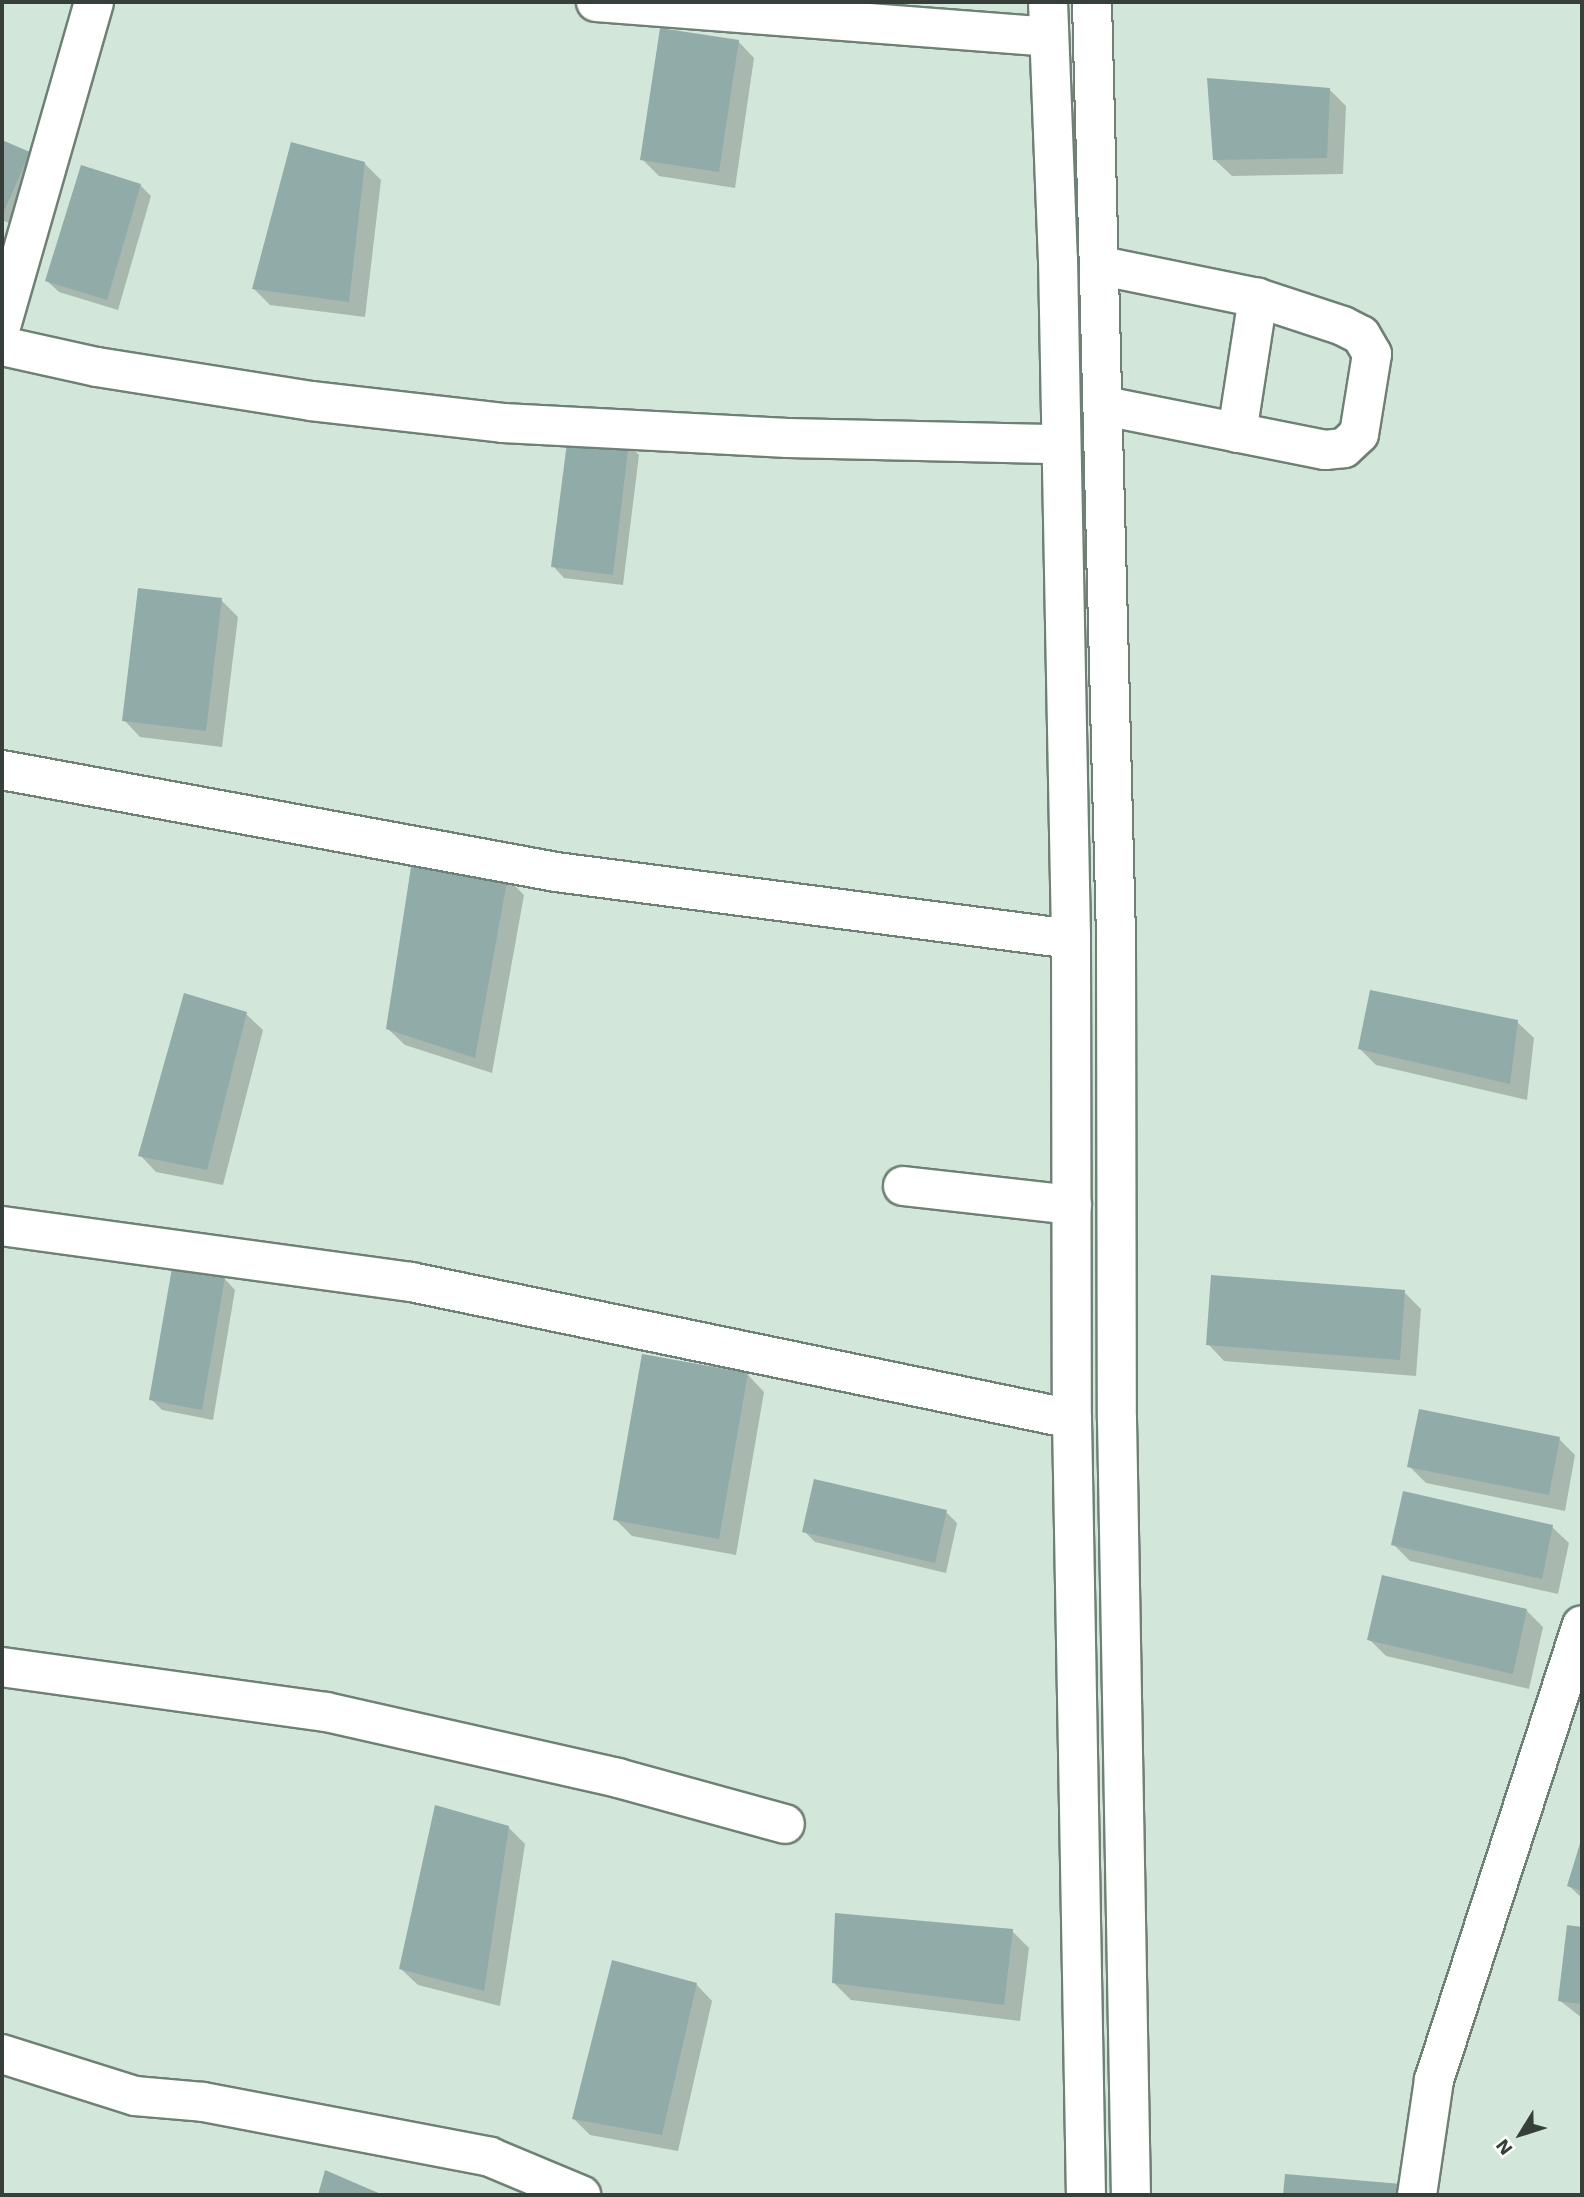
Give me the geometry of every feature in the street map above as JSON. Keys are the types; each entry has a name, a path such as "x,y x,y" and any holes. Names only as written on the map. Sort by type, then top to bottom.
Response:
{"street":[{"path":"2,323 94,2"},
{"path":"596,2 1049,19 1071,939 1072,1419 1086,2195"},
{"path":"1092,2 1102,266 1116,939 1117,1419 1131,2195"},
{"path":"1102,266 1258,298 1343,326 1361,335 1371,354 1359,433 1344,448 1325,450 1105,406"},
{"path":"1237,433 1258,298"},
{"path":"2,346 97,367 311,401 503,423 788,438 1061,444"},
{"path":"2,770 556,872 1071,939"},
{"path":"903,1186 1072,1205"},
{"path":"2,1226 411,1282 1072,1419"},
{"path":"1417,2195 1434,2080 1582,1625"},
{"path":"2,1667 326,1712 618,1778 785,1824"},
{"path":"2,2054 135,2096 203,2102 490,2157 581,2195"}],"building":[{"path":"660,28 739,40 719,172 640,160"},
{"path":"1207,78 1330,88 1327,158 1213,160"},
{"path":"2,140 30,152 2,216"},
{"path":"291,142 365,162 349,302 252,289"},
{"path":"81,165 141,184 107,300 45,281"},
{"path":"568,435 629,442 613,575 551,567"},
{"path":"138,588 222,598 206,731 122,721"},
{"path":"413,854 508,876 475,1058 386,1029"},
{"path":"1370,990 1518,1020 1510,1084 1358,1049"},
{"path":"184,993 247,1012 207,1170 138,1156"},
{"path":"172,1268 225,1277 202,1410 149,1400"},
{"path":"1211,1275 1405,1290 1400,1360 1206,1345"},
{"path":"642,1354 748,1373 719,1539 613,1520"},
{"path":"1419,1409 1560,1437 1549,1495 1407,1467"},
{"path":"814,1479 947,1510 935,1563 802,1532"},
{"path":"1403,1491 1553,1525 1542,1579 1391,1545"},
{"path":"1382,1575 1527,1609 1513,1674 1367,1640"},
{"path":"435,1805 509,1826 484,1991 399,1969"},
{"path":"1582,1837 1582,1891 1567,1886"},
{"path":"835,1913 1013,1929 1004,2005 832,1983"},
{"path":"1567,1925 1582,1927 1582,2004 1558,2001"},
{"path":"612,1960 697,1983 662,2135 572,2119"},
{"path":"325,2170 383,2195 318,2195"},
{"path":"1285,2174 1401,2184 1400,2195 1283,2195"}]}
